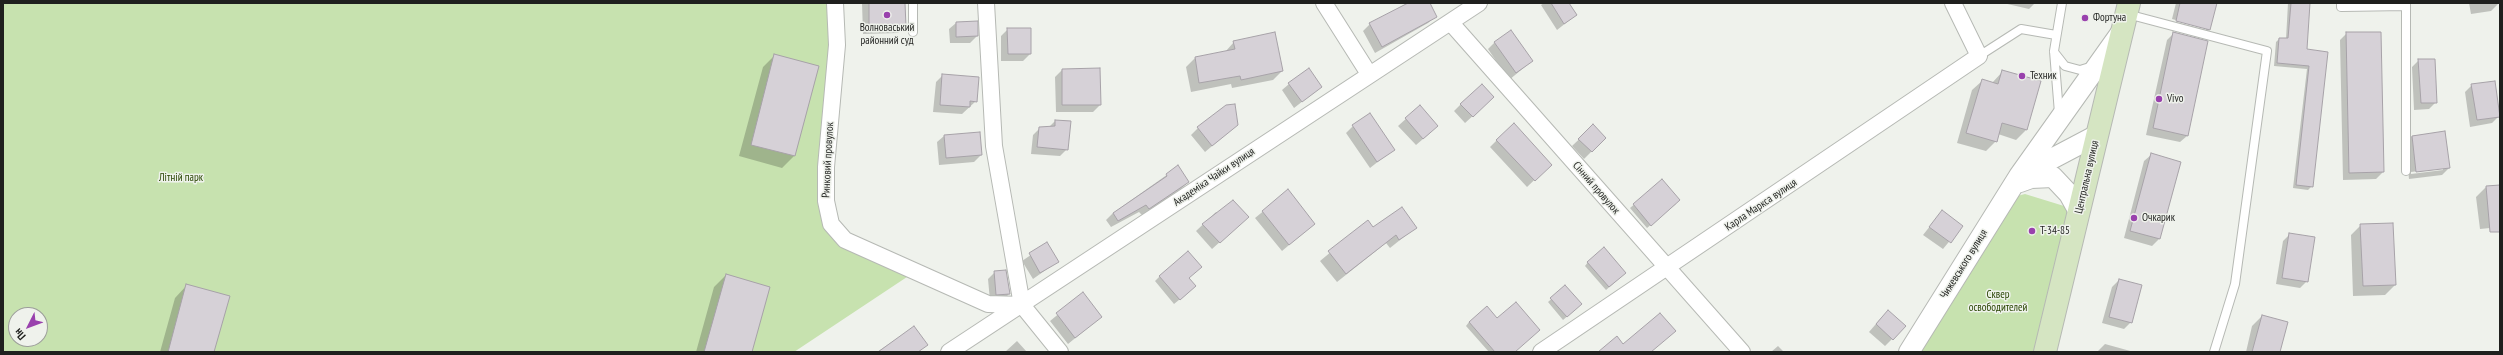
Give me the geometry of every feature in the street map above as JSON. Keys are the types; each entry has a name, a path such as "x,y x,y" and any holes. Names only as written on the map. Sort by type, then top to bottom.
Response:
{"main road":[{"name":"Центральна вулиця","path":"2045,352 2126,16"}],"street":[{"name":"Ринковий провулок","path":"835,3 837,45 826,168 826,201 831,224 845,240 988,304 1022,305"},
{"path":"986,3 994,146 1022,305 1060,352"},
{"path":"1324,3 1369,74"},
{"name":"Академіка Чайки вулиця","path":"950,352 1369,74 1451,23 1480,3"},
{"path":"1955,5 1979,56"},
{"name":"Чижевського вулиця","path":"1909,352 2017,180 2099,64 2126,16"},
{"name":"Сінний провулок","path":"1451,23 1742,352"},
{"name":"Карла Маркса вулиця","path":"1541,352 1667,269 1979,56"},
{"path":"2017,180 2097,135"},
{"path":"2017,180 2053,177 2069,194 2079,212"}],"lane":[{"path":"913,3 913,32"},
{"path":"2060,119 2054,51 2062,3"},
{"path":"2341,3 2341,7 2406,4 2406,171"},
{"path":"2126,16 2267,51 2235,284 2214,352"},
{"path":"1979,56 2022,29 2056,35"},
{"path":"2054,51 2065,66 2080,70 2099,64"}],"green space":[{"name":"Літній парк","path":"3,3 832,3 831,224 916,271 794,352 3,352"},
{"name":"Сквер освободителей","path":"2025,194 2064,206 2069,214 2036,352 1909,352 2017,196"}],"building":[{"name":"Волноваський районний суд","path":"869,3 905,3 906,27 869,28"},
{"path":"1408,3 1430,3 1437,17 1382,47 1369,23"},
{"path":"1551,3 1569,3 1577,15 1564,24"},
{"path":"2180,3 2217,3 2210,30 2176,21"},
{"path":"2291,3 2310,3 2307,49 2328,52 2313,187 2296,185 2309,66 2277,63 2279,38 2288,38"},
{"path":"978,21 978,36 956,37 956,22"},
{"path":"1007,28 1031,28 1031,54 1008,54"},
{"path":"1511,30 1533,61 1516,73 1494,42"},
{"path":"1275,32 1283,71 1241,80 1240,76 1199,83 1195,57 1235,49 1233,41"},
{"path":"2173,32 2208,41 2188,136 2153,128"},
{"path":"2346,32 2381,32 2384,172 2349,173"},
{"path":"774,54 819,66 795,156 751,145"},
{"path":"2418,59 2435,59 2437,103 2421,103"},
{"path":"1100,68 1101,105 1062,105 1062,69"},
{"path":"1309,68 1322,87 1302,102 1288,83"},
{"path":"2002,70 2041,81 2027,130 2002,123 1997,142 1966,133 1982,79 1998,84"},
{"path":"942,74 979,77 977,102 970,101 970,107 940,105"},
{"path":"2495,81 2500,117 2477,120 2471,84"},
{"path":"1482,84 1494,97 1473,117 1460,104"},
{"path":"1235,104 1238,125 1212,146 1197,127 1226,105"},
{"path":"1420,105 1438,126 1423,139 1405,118"},
{"path":"1370,113 1395,150 1377,162 1352,125"},
{"path":"1055,120 1071,121 1068,150 1037,147 1039,127 1055,126"},
{"path":"1514,123 1552,165 1535,181 1496,140"},
{"path":"1593,124 1606,138 1592,152 1578,139"},
{"path":"2445,131 2450,168 2416,172 2412,136"},
{"path":"980,132 982,155 946,158 944,135"},
{"path":"2151,153 2181,162 2160,239 2130,231"},
{"path":"1178,165 1189,182 1149,209 1146,205 1118,221 1113,213 1167,176 1166,174"},
{"path":"1662,179 1680,200 1651,226 1633,204"},
{"path":"2500,185 2500,232 2490,232 2486,186"},
{"path":"1288,189 1315,224 1289,245 1262,211"},
{"path":"1233,200 1249,217 1220,243 1202,224"},
{"path":"1402,207 1417,228 1399,240 1396,235 1346,274 1328,251 1368,220 1373,227"},
{"path":"1942,210 1963,226 1951,243 1929,227"},
{"path":"2393,223 2396,285 2363,286 2360,224"},
{"path":"2289,233 2315,237 2308,282 2282,278"},
{"path":"1047,242 1059,262 1040,273 1029,253"},
{"path":"1604,247 1626,273 1609,287 1587,262"},
{"path":"1188,251 1202,267 1189,278 1196,286 1180,300 1159,276"},
{"path":"1006,270 1010,294 996,295 994,271"},
{"path":"726,274 770,287 752,352 704,352"},
{"path":"2119,279 2142,285 2132,323 2109,317"},
{"path":"186,284 230,296 214,352 168,352"},
{"path":"1565,285 1582,304 1567,317 1550,298"},
{"path":"1083,292 1102,317 1075,338 1056,313"},
{"path":"1516,302 1540,330 1515,352 1495,352 1469,322 1487,306 1497,318"},
{"path":"1888,310 1906,326 1893,340 1876,324"},
{"path":"1660,313 1676,331 1651,352 1598,352 1617,336 1623,344"},
{"path":"2262,315 2288,322 2280,352 2252,352"},
{"path":"914,326 928,345 918,352 878,352"}],"place":[{"name":"Волноваський районний суд","path":"887,15"},
{"name":"Фортуна","path":"2085,18"},
{"name":"Техник","path":"2022,76"},
{"name":"Vivo","path":"2159,99"},
{"name":"Очкарик","path":"2134,218"},
{"name":"Т-34-85","path":"2032,231"}]}
